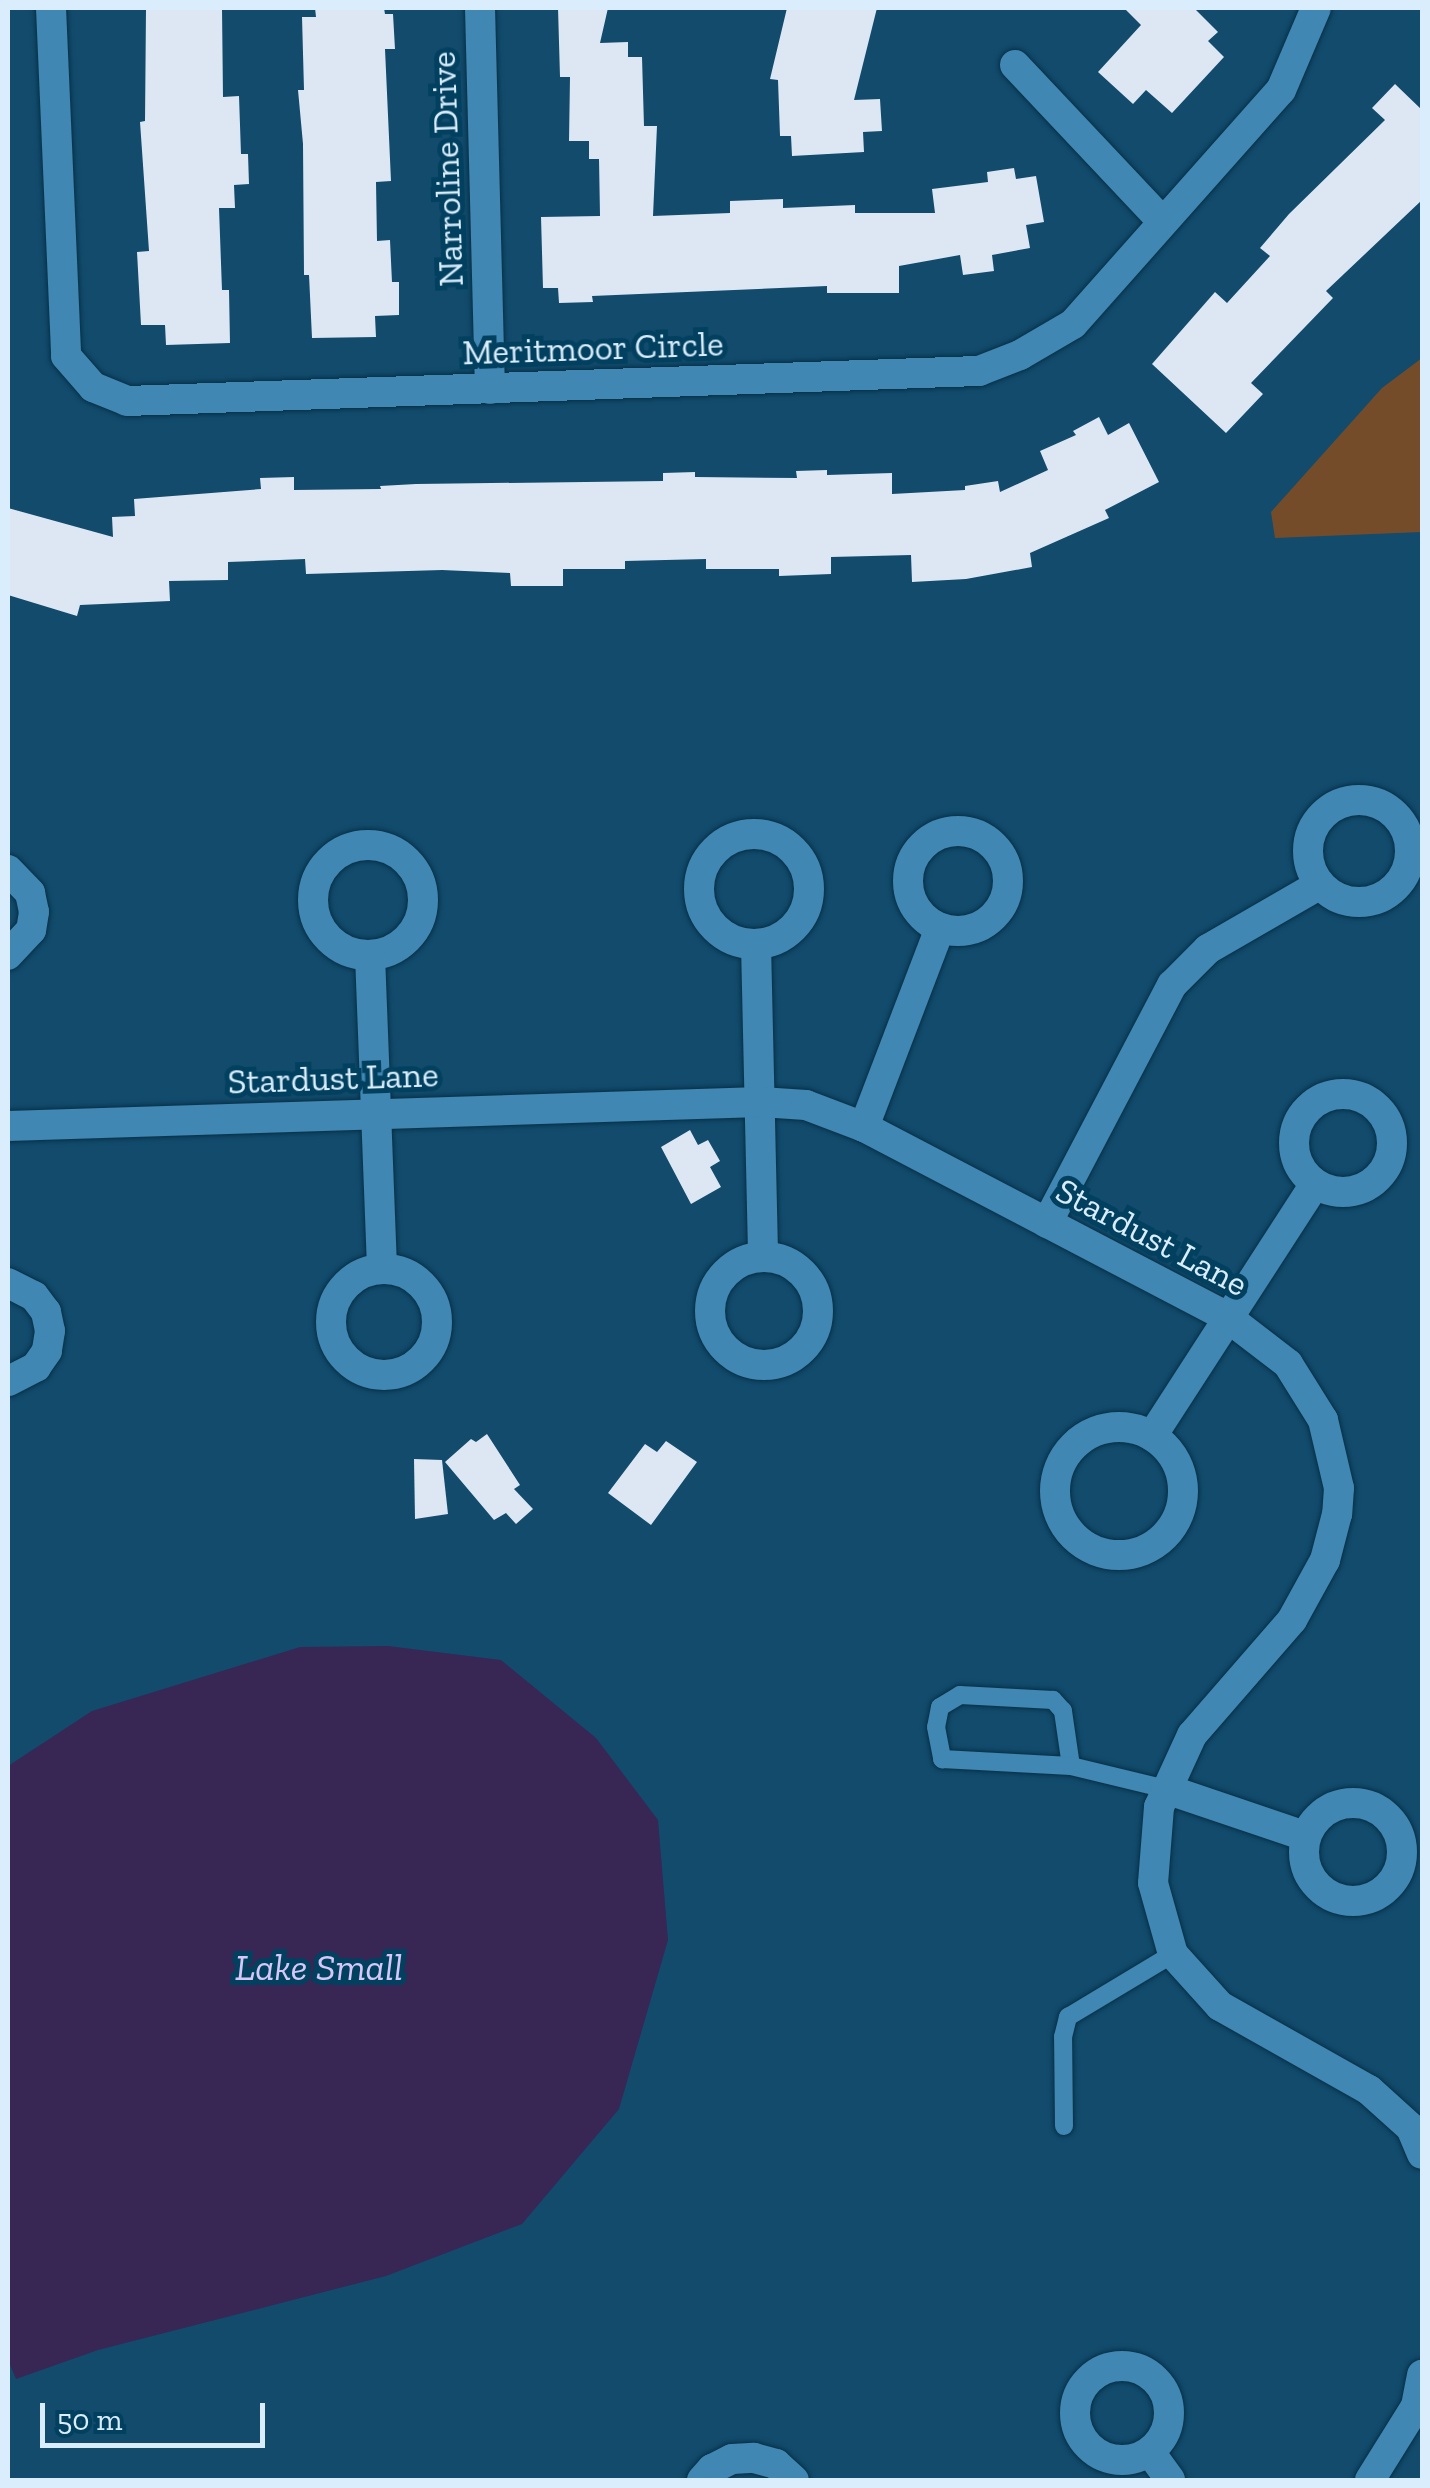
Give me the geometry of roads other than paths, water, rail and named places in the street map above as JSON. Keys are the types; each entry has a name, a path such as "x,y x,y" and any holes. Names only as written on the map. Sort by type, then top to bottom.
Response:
{"street":[{"name":"Meritmoor Circle","path":"51,8 66,356 92,386 127,401 979,371 1020,355 1073,324 1281,90 1316,8"},
{"name":"Narroline Drive","path":"480,8 490,389"},
{"path":"1015,65 1162,221"},
{"path":"8,870 30,893 34,912 31,930 21,946 8,956"},
{"path":"1047,1222 1172,986 1208,949 1319,885"},
{"path":"864,1127 940,928"},
{"path":"756,944 763,1257"},
{"path":"370,955 373,1114 382,1268"},
{"name":"Stardust Lane","path":"8,1126 760,1102 806,1105 864,1127 1226,1316 1288,1364 1323,1420 1340,1488 1337,1514 1325,1560 1292,1620 1192,1735 1159,1807 1153,1883 1173,1954 1220,2006 1369,2090 1411,2128 1422,2154"},
{"path":"1152,1436 1226,1316 1315,1184"},
{"path":"8,1284 34,1296 46,1312 50,1331 47,1350 36,1367 8,1381"},
{"path":"1128,1427 1152,1436 1171,1452 1182,1475 1183,1501 1174,1524 1158,1543 1134,1554 1109,1555 1085,1547 1066,1530 1056,1507 1054,1482 1063,1458 1080,1439 1103,1428 1128,1427"},
{"path":"1166,1789 1305,1836"},
{"path":"1370,2480 1416,2406 1422,2375"},
{"path":"1150,2452 1170,2480"},
{"path":"702,2480 712,2469 732,2460 754,2458 776,2464 794,2480"}],"lane":[{"path":"1070,1766 1062,1712 1053,1700 960,1695 948,1698 940,1707 936,1727 942,1758 1070,1766 1166,1789"},
{"path":"1064,2126 1062,2037 1068,2018 1173,1954"}],"water":[{"name":"Lake Small","path":"388,1646 501,1660 596,1738 658,1820 668,1940 619,2109 522,2224 386,2276 98,2350 16,2379 8,2360 8,1766 92,1711 300,1647"}]}
